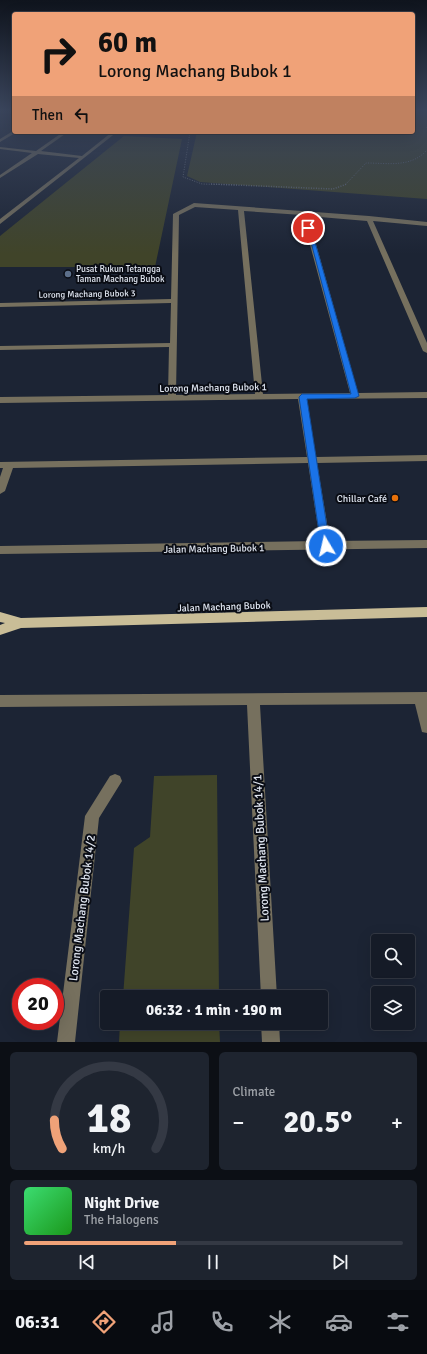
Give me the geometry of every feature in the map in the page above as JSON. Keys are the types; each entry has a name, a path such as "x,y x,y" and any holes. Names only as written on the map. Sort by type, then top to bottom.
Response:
{"main road":[{"name":"Jalan Machang Bubok","path":"0,630 21,623 427,612"},
{"name":"Jalan Machang Bubok","path":"0,617 21,623"}],"street":[{"path":"0,177 30,157"},
{"path":"72,157 82,158"},
{"path":"1,221 82,158"},
{"path":"172,398 176,214 194,205 369,218 427,224"},
{"path":"241,209 259,397"},
{"path":"304,214 355,396"},
{"path":"369,218 427,351"},
{"name":"Lorong Machang Bubok 3","path":"0,305 174,302"},
{"path":"0,348 173,345"},
{"name":"Lorong Machang Bubok 1","path":"0,400 427,395"},
{"path":"302,397 326,546"},
{"path":"0,492 4,465 427,458"},
{"name":"Jalan Machang Bubok 1","path":"0,550 427,544"},
{"path":"0,701 423,698 427,727"},
{"name":"Lorong Machang Bubok 14/1","path":"253,700 269,990"},
{"name":"Lorong Machang Bubok 14/2","path":"66,1042 92,816 115,781"},
{"path":"270,1030 271,1042"}],"path":[{"path":"186,157 183,177 202,184 333,189 346,185 366,163 412,161 423,157"}],"green space":[{"path":"98,157 178,157 155,267 0,267 0,236"},
{"path":"191,157 427,157 427,199 200,182 187,176"},
{"path":"217,775 219,990 124,990 134,848 150,837 154,776"},
{"path":"120,1030 219,1030 220,1042 119,1042"}],"place":[{"name":"Pusat Rukun Tetangga Taman Machang Bubok","path":"68,274"},
{"name":"Chillar Café","path":"395,498"}],"route":[{"path":"308,228 355,396 302,397 326,546"}]}
